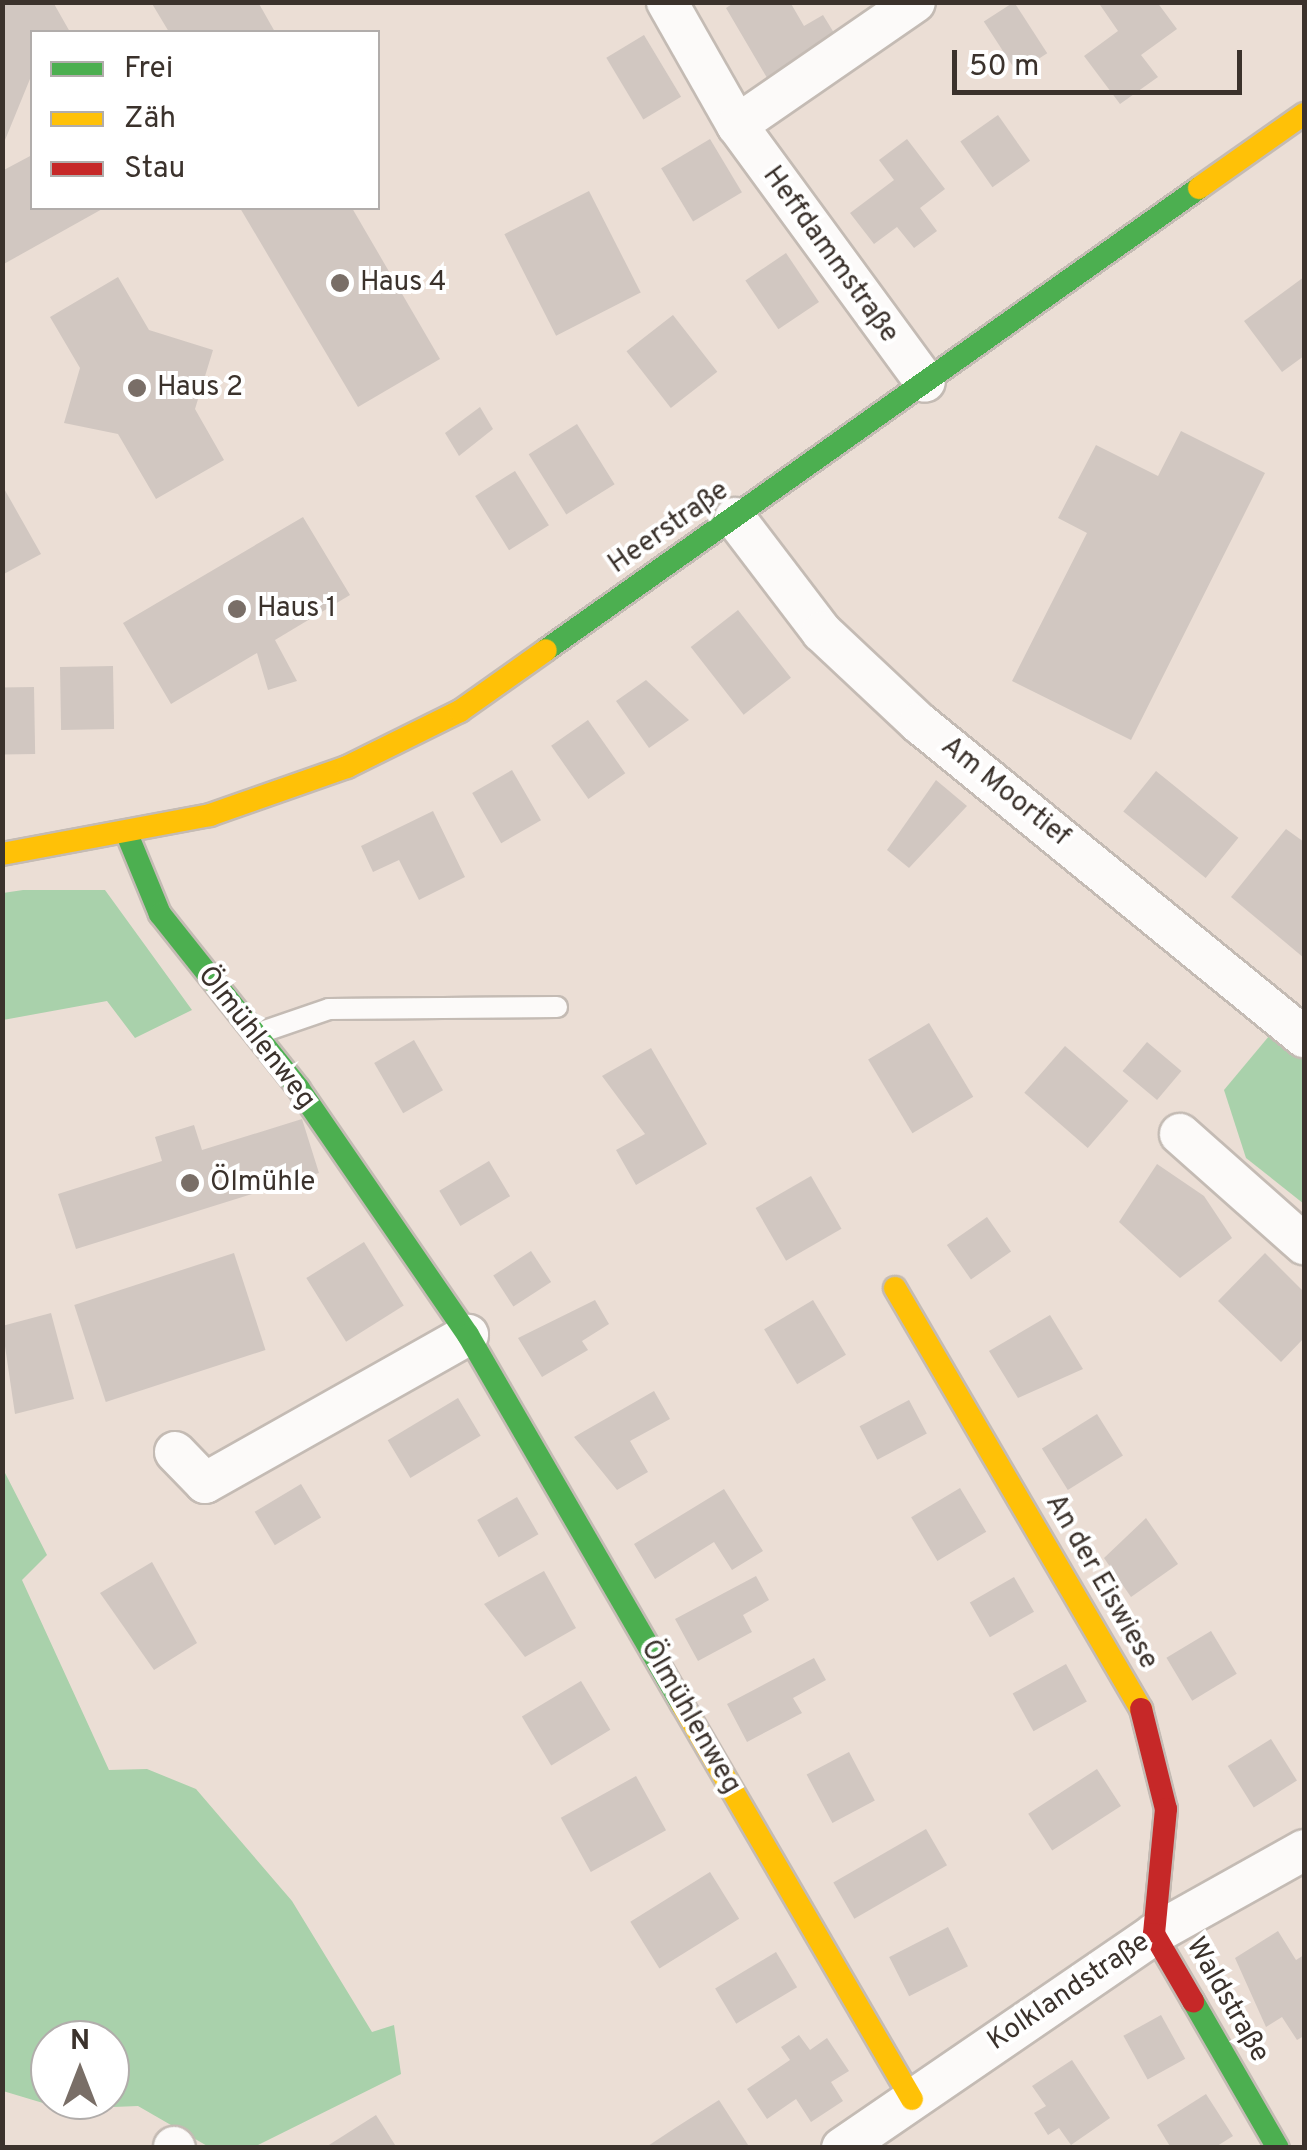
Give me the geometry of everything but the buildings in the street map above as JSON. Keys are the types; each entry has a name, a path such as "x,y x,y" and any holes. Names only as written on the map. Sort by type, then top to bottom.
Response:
{"street":[{"name":"Heffdammstraße","path":"668,2 737,125 925,382"},
{"path":"737,125 915,2"},
{"name":"Heerstraße","path":"2,854 126,834 348,767 460,710 1304,114"},
{"name":"Am Moortief","path":"734,518 822,632 919,723 1304,1037"},
{"name":"Ölmühlenweg","path":"126,834 160,914 468,1335 912,2098"},
{"path":"1180,1134 1304,1244"},
{"name":"An der Eiswiese","path":"895,1288 1143,1713 1166,1810 1154,1934"},
{"path":"175,1452 205,1483 468,1335"},
{"name":"Kolklandstraße","path":"842,2148 1154,1934 1304,1850"},
{"name":"Waldstraße","path":"1154,1934 1278,2148"}],"lane":[{"path":"252,1035 329,1009 557,1007"}],"green space":[{"path":"105,890 192,1010 135,1038 107,1001 3,1020 3,893"},
{"path":"1274,1030 1304,1058 1304,1204 1246,1158 1224,1090"},
{"path":"3,1469 47,1555 22,1580 109,1770 147,1769 196,1789 292,1901 372,2032 394,2025 401,2074 252,2148 209,2147 138,2106 130,2106 130,2020 30,2020 30,2099 3,2091"}],"traffic: fast":[{"path":"546,650 1199,188"},
{"path":"127,834 160,914 299,1089 468,1335 682,1704"},
{"path":"1193,2001 1278,2148"}],"traffic: slow":[{"path":"1199,188 1304,114"},
{"path":"2,854 210,815 347,767 460,711 546,650"},
{"path":"895,1288 1141,1709"},
{"path":"682,1704 912,2099"}],"traffic: jam":[{"path":"1141,1709 1166,1809 1154,1934 1193,2001"}],"place":[{"name":"Haus 4","path":"340,283"},
{"name":"Haus 2","path":"137,388"},
{"name":"Haus 1","path":"237,609"},
{"name":"Ölmühle","path":"190,1183"}]}
